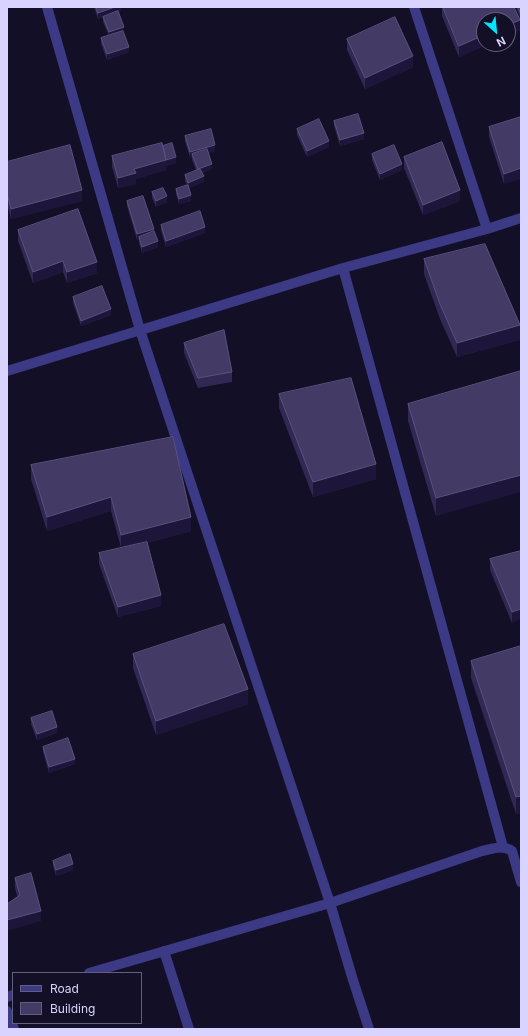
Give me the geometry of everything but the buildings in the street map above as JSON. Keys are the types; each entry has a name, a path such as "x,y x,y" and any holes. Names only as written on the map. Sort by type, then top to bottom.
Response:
{"street":[{"path":"48,7 140,330 330,903 353,980 370,1029"},
{"path":"414,7 487,229"},
{"path":"7,371 343,268 487,229 521,218"},
{"path":"343,268 503,847"},
{"path":"92,972 330,903 482,851 503,847 512,851 521,882"},
{"path":"164,951 189,1029"},
{"path":"7,1011 12,1024"}]}
